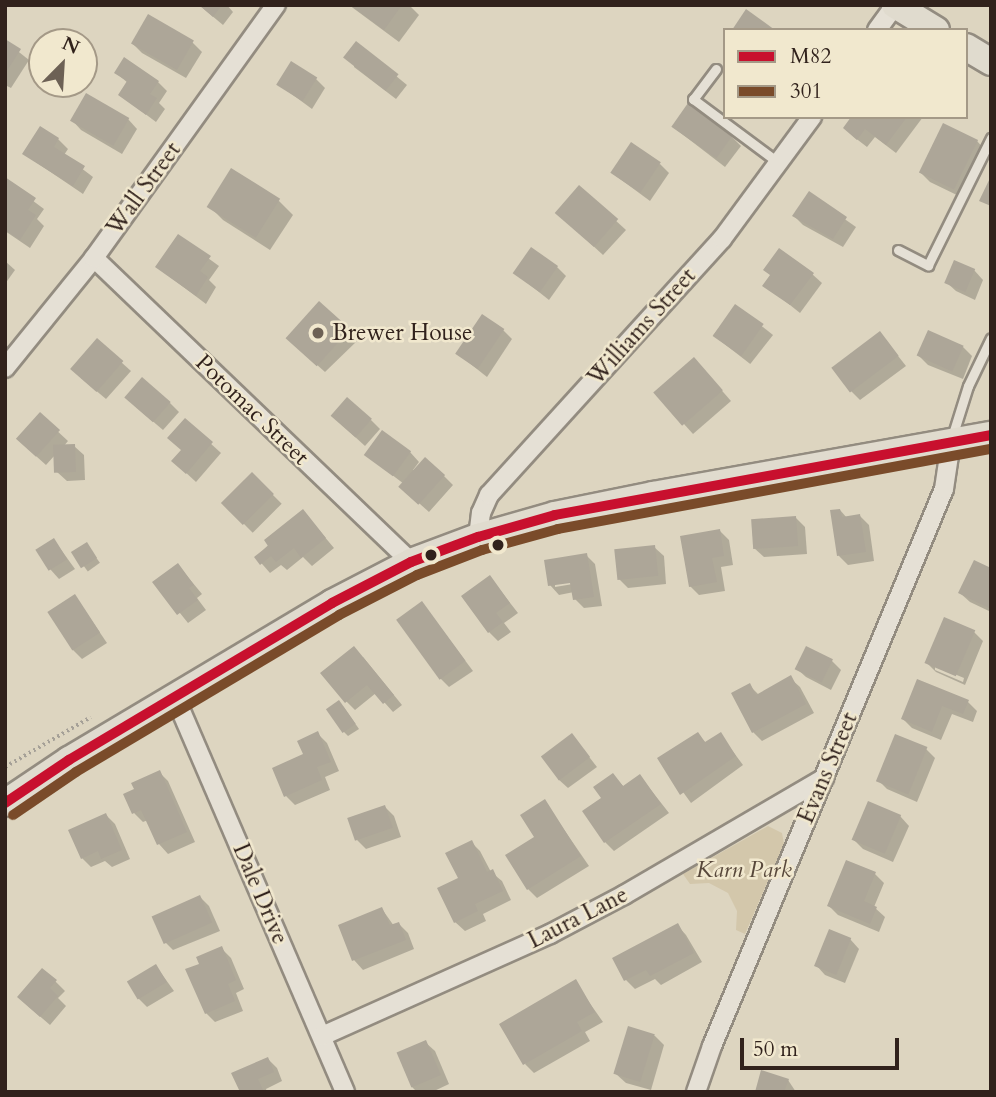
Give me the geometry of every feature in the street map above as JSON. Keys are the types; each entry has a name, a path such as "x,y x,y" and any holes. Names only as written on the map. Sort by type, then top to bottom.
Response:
{"main road":[{"path":"895,5 933,28"},
{"path":"968,48 991,62"},
{"path":"5,803 69,760 332,603 411,562 478,537 580,510 991,435"}],"street":[{"name":"Wall Street","path":"5,368 94,258 276,5"},
{"path":"878,28 895,5"},
{"name":"Williams Street","path":"478,537 481,513 489,495 722,239 811,119"},
{"name":"Potomac Street","path":"94,258 411,562"},
{"name":"Evans Street","path":"696,1092 944,489 951,442"},
{"name":"Dale Drive","path":"175,697 345,1092"},
{"name":"Laura Lane","path":"322,1036 550,934 624,895 824,778"}],"lane":[{"path":"716,69 693,99 779,163"},
{"path":"898,250 928,265 991,138"},
{"path":"951,442 968,386 991,338"}],"green space":[{"name":"Karn Park","path":"768,826 782,833 784,844 745,934 736,930 737,911 728,893 709,883 690,884 683,874"}],"building":[{"path":"199,5 222,5 213,17"},
{"path":"350,5 402,5 384,30"},
{"path":"746,9 772,28 733,28"},
{"path":"148,14 194,40 177,70 131,43"},
{"path":"5,39 21,49 5,74"},
{"path":"356,41 399,74 386,91 343,58"},
{"path":"124,57 159,81 150,94 157,98 146,115 118,95 127,81 114,73"},
{"path":"291,61 317,77 302,101 276,85"},
{"path":"83,98 95,98 129,118 113,146 70,121"},
{"path":"688,103 733,135 716,158 671,127"},
{"path":"850,119 906,119 886,145 865,129 857,140 843,128"},
{"path":"943,123 978,140 954,190 919,172"},
{"path":"40,126 59,138 54,147 85,166 73,186 22,154"},
{"path":"631,142 661,162 640,193 610,173"},
{"path":"231,168 280,199 256,238 207,207"},
{"path":"991,176 991,206 979,201"},
{"path":"5,177 36,198 28,210 36,215 20,240 5,230"},
{"path":"579,185 618,219 594,247 555,213"},
{"path":"809,191 847,217 833,239 792,216"},
{"path":"178,234 211,256 200,271 208,277 196,296 155,267"},
{"path":"531,247 558,266 540,292 513,273"},
{"path":"779,248 814,273 790,305 762,286 770,275 763,270"},
{"path":"954,260 975,269 965,292 944,283"},
{"name":"Brewer House","path":"319,301 350,329 317,366 286,338"},
{"path":"735,304 764,324 741,356 713,336"},
{"path":"482,314 504,329 478,369 455,354"},
{"path":"928,330 964,346 952,371 917,356"},
{"path":"880,331 899,356 850,392 831,368"},
{"path":"97,338 123,361 97,392 70,369"},
{"path":"694,357 723,390 682,426 653,392"},
{"path":"142,377 171,402 153,422 124,397"},
{"path":"347,397 372,419 356,438 331,416"},
{"path":"40,412 60,430 36,457 16,439"},
{"path":"185,418 213,442 186,474 171,461 181,450 167,438"},
{"path":"382,430 411,451 393,476 364,455"},
{"path":"75,444 76,472 54,473 53,445"},
{"path":"425,457 445,475 418,505 398,487"},
{"path":"252,472 274,494 243,525 221,503"},
{"path":"303,509 326,538 301,558 294,548 276,562 271,556 260,565 254,557 268,546 264,540"},
{"path":"840,509 842,517 860,514 866,552 837,556 830,510"},
{"path":"796,516 798,546 753,549 751,519"},
{"path":"720,529 724,556 712,558 717,582 689,587 680,536"},
{"path":"54,538 67,559 49,571 35,550"},
{"path":"87,542 97,558 81,568 71,552"},
{"path":"655,545 658,576 617,580 614,549"},
{"path":"587,553 594,597 573,600 570,583 548,586 544,560"},
{"path":"974,560 991,568 991,609 958,593"},
{"path":"178,563 194,585 189,588 198,600 177,615 152,582"},
{"path":"490,575 510,603 496,613 503,622 488,633 461,596"},
{"path":"75,594 100,633 72,651 47,612"},
{"path":"422,601 465,661 440,680 396,620"},
{"path":"944,617 975,630 956,676 924,663"},
{"path":"354,646 394,695 383,704 367,685 345,703 320,673"},
{"path":"806,646 833,659 822,683 795,669"},
{"path":"791,675 806,704 752,733 731,693 750,683 756,695"},
{"path":"917,679 969,700 963,714 942,706 932,732 901,719"},
{"path":"339,700 356,724 343,733 326,709"},
{"path":"318,731 331,762 317,767 322,780 284,797 272,768 303,754 297,741"},
{"path":"698,732 705,742 721,732 736,756 680,795 657,758"},
{"path":"572,733 590,757 559,780 541,756"},
{"path":"895,734 927,747 908,794 876,781"},
{"path":"160,770 187,832 157,845 141,810 132,814 123,794 134,789 131,783"},
{"path":"613,773 623,786 640,774 661,804 604,843 582,811 601,798 593,787"},
{"path":"545,799 581,856 527,890 505,855 534,837 520,815"},
{"path":"868,801 901,815 885,854 852,840"},
{"path":"385,805 393,828 355,841 347,818"},
{"path":"106,813 122,850 101,859 98,851 81,859 68,830"},
{"path":"472,840 487,872 493,869 503,891 475,904 478,911 454,923 437,888 458,878 445,853"},
{"path":"846,860 876,872 864,901 877,907 870,924 827,906"},
{"path":"200,895 212,922 164,944 152,917"},
{"path":"382,907 390,925 399,922 406,940 352,961 338,925"},
{"path":"678,923 694,953 650,976 646,970 624,981 612,958"},
{"path":"829,929 851,938 836,975 814,966"},
{"path":"222,946 236,980 228,984 235,1001 205,1014 185,969 199,964 196,957"},
{"path":"156,964 167,982 138,1000 127,982"},
{"path":"42,968 57,980 50,988 58,996 40,1017 17,997"},
{"path":"576,979 595,1012 577,1022 582,1031 523,1065 499,1024"},
{"path":"628,1026 655,1034 640,1082 613,1074"},
{"path":"426,1040 441,1075 411,1087 397,1053"},
{"path":"268,1057 274,1072 258,1079 264,1092 240,1092 231,1073"},
{"path":"761,1070 789,1079 784,1092 755,1092"}],"transit line":[{"name":"M82","path":"5,803 69,760 332,603 411,562 478,537 555,515 991,435"},
{"name":"301","path":"13,815 76,772 339,615 417,575 482,550 558,529 991,449"}],"place":[{"name":"Brewer House","path":"318,333"}]}
